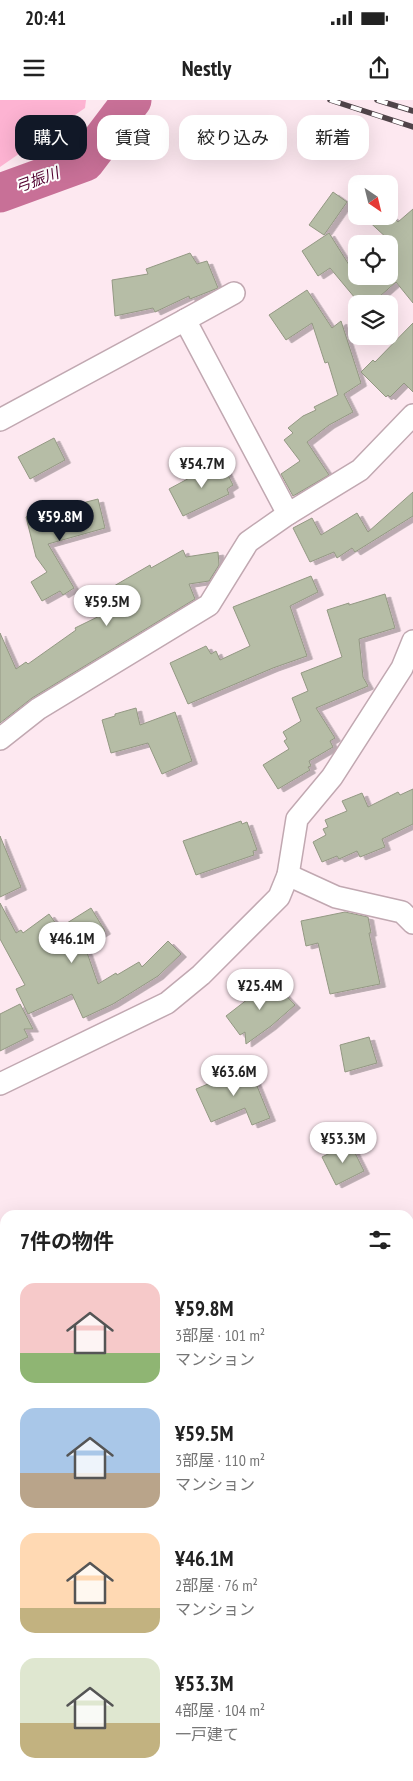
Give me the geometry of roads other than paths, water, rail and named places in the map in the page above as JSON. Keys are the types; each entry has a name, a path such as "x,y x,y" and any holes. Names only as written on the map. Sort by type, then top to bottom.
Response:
{"street":[{"path":"0,420 234,293"},
{"path":"185,320 288,514"},
{"path":"0,739 38,709 209,604 248,542 288,514 360,470 413,415"},
{"path":"0,1084 167,1003 202,975 279,897 288,875 297,820 332,777 402,668 413,641"},
{"path":"288,875 336,897 402,912 413,923"}],"waterway":[{"name":"弓振川","path":"0,193 85,162 132,100"}],"railway":[{"path":"330,100 413,127"},
{"path":"377,100 413,111"}]}
